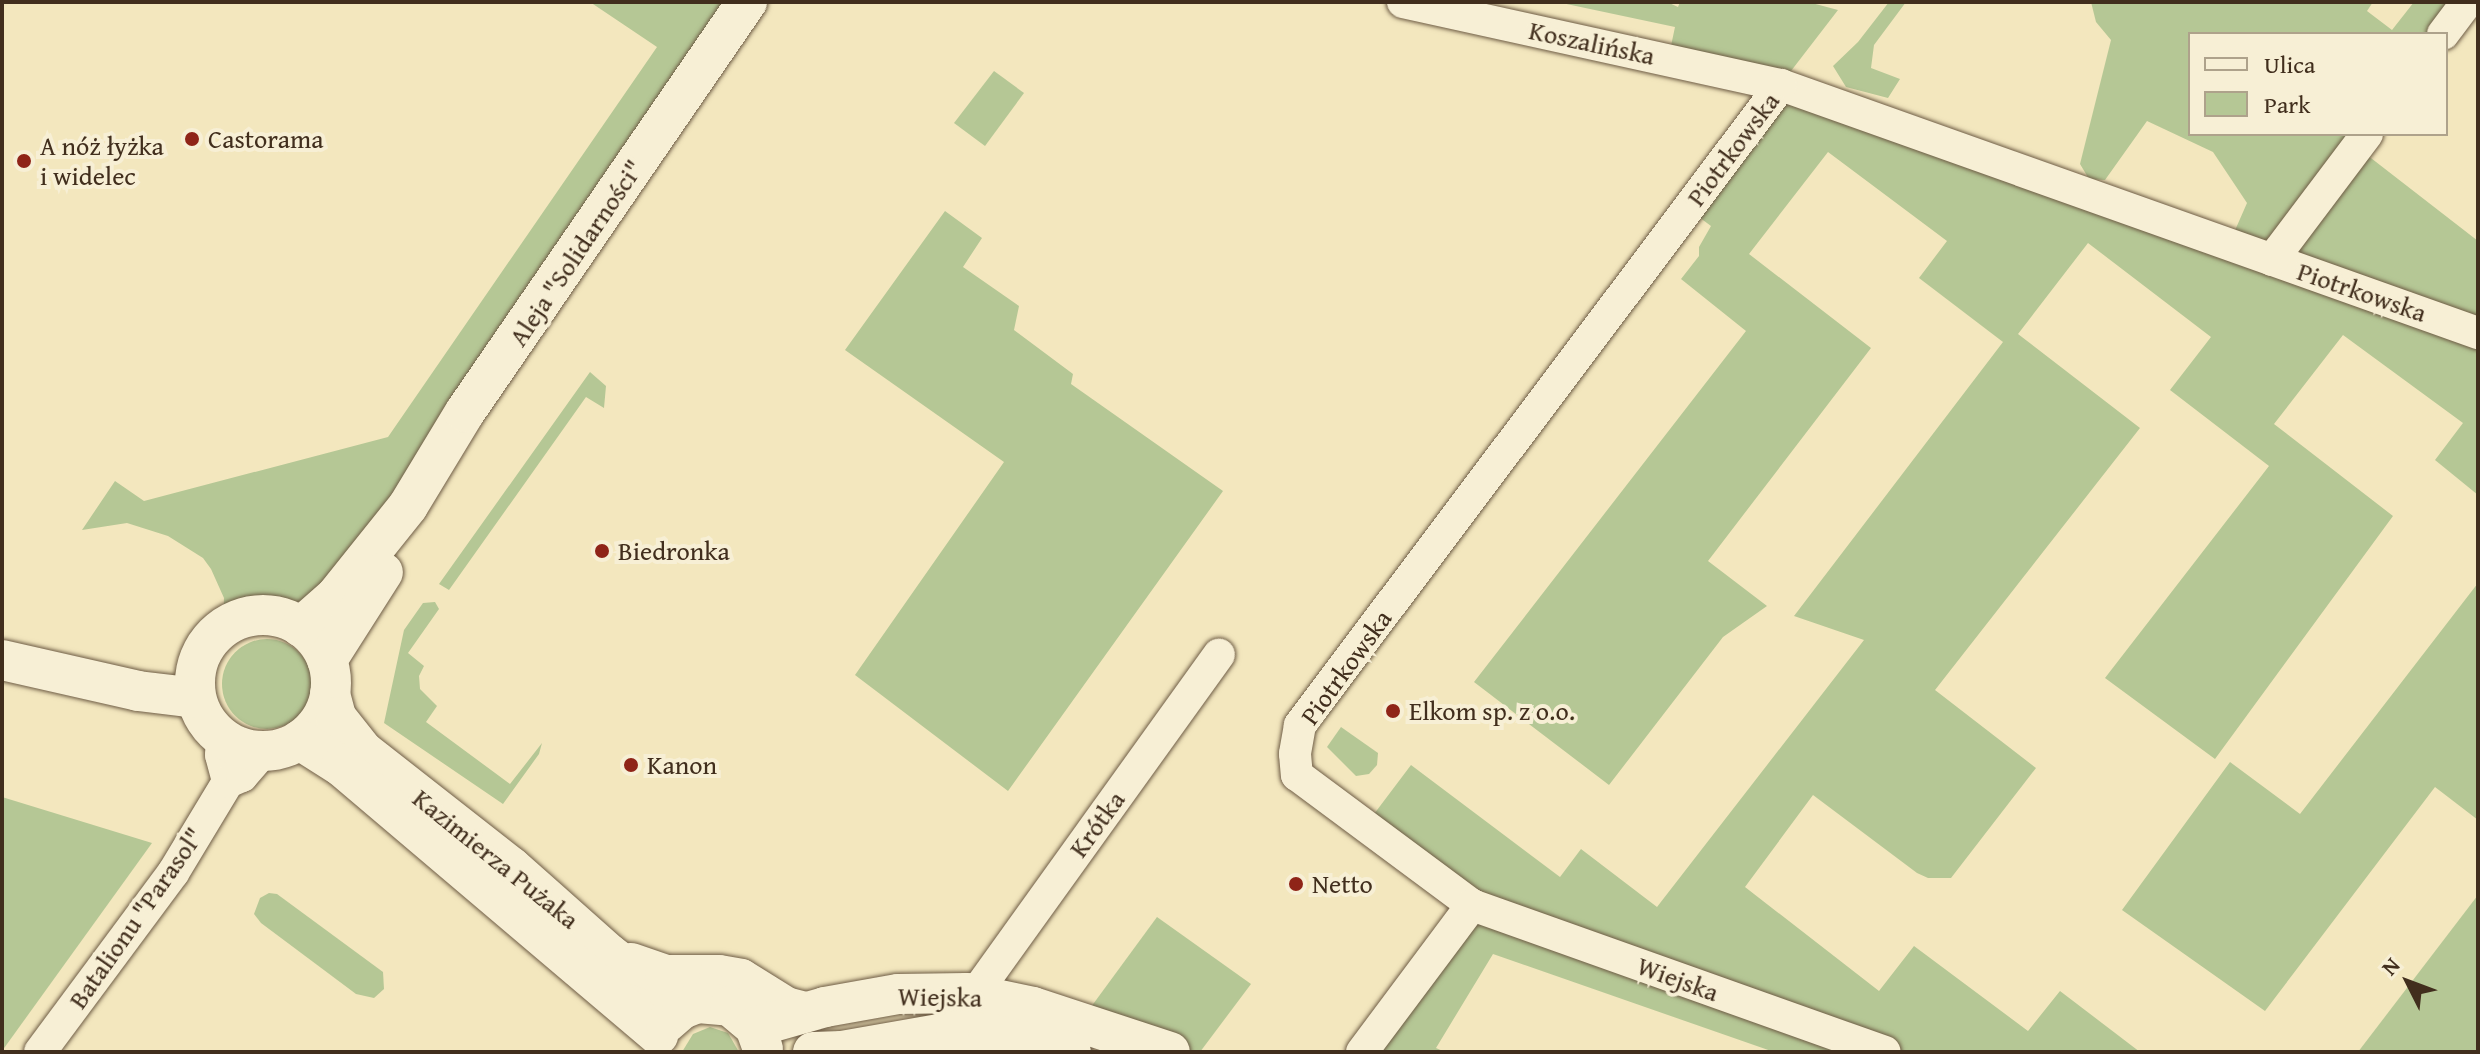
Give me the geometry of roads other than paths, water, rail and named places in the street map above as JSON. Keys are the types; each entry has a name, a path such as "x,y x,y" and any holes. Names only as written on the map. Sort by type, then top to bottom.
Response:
{"street":[{"name":"Aleja \"Solidarności\"","path":"301,627 336,596 408,506 465,412 747,2"},
{"name":"Koszalińska","path":"1403,2 1781,85"},
{"path":"2444,32 2467,2"},
{"name":"Piotrkowska","path":"1297,775 1295,754 1300,725 1781,85 1874,115 2478,333"},
{"path":"2272,260 2365,136"},
{"name":"Aleja \"Solidarności\"","path":"328,677 372,593 408,506"},
{"path":"270,616 301,627 319,645 328,677 315,728 282,745 238,747 222,738 204,718 196,698 195,675 200,657 210,641 239,620 270,616"},
{"name":"Krótka","path":"975,994 1219,655"},
{"path":"18,665 160,667 200,657"},
{"path":"18,665 138,691 196,698"},
{"name":"Kazimierza Pużaka","path":"328,677 336,717 363,751 511,867 603,969 655,1037"},
{"path":"222,738 221,755 228,782"},
{"name":"Kazimierza Pużaka","path":"282,745 331,758 603,969"},
{"name":"Batalionu \"Parasol\"","path":"40,1052 173,873 228,782 242,776 282,745"},
{"name":"Wiejska","path":"1297,775 1472,905 1885,1052"},
{"path":"1362,1052 1472,905"},
{"path":"759,1040 744,1015 722,1004 698,1003 655,1037 622,1026 603,969 741,979 786,1007 805,1012"},
{"name":"Wiejska","path":"759,1040 783,1022 805,1012 898,994 975,994 1033,1007 1170,1052"},
{"name":"Wiejska","path":"813,1052 841,1052 956,1031 988,1033 1071,1052"}],"place":[{"name":"Castorama","path":"192,139"},
{"name":"A nóż łyżka i widelec","path":"24,161"},
{"name":"Biedronka","path":"602,551"},
{"name":"Elkom sp. z o.o.","path":"1393,711"},
{"name":"Kanon","path":"631,765"},
{"name":"Netto","path":"1296,884"}]}
